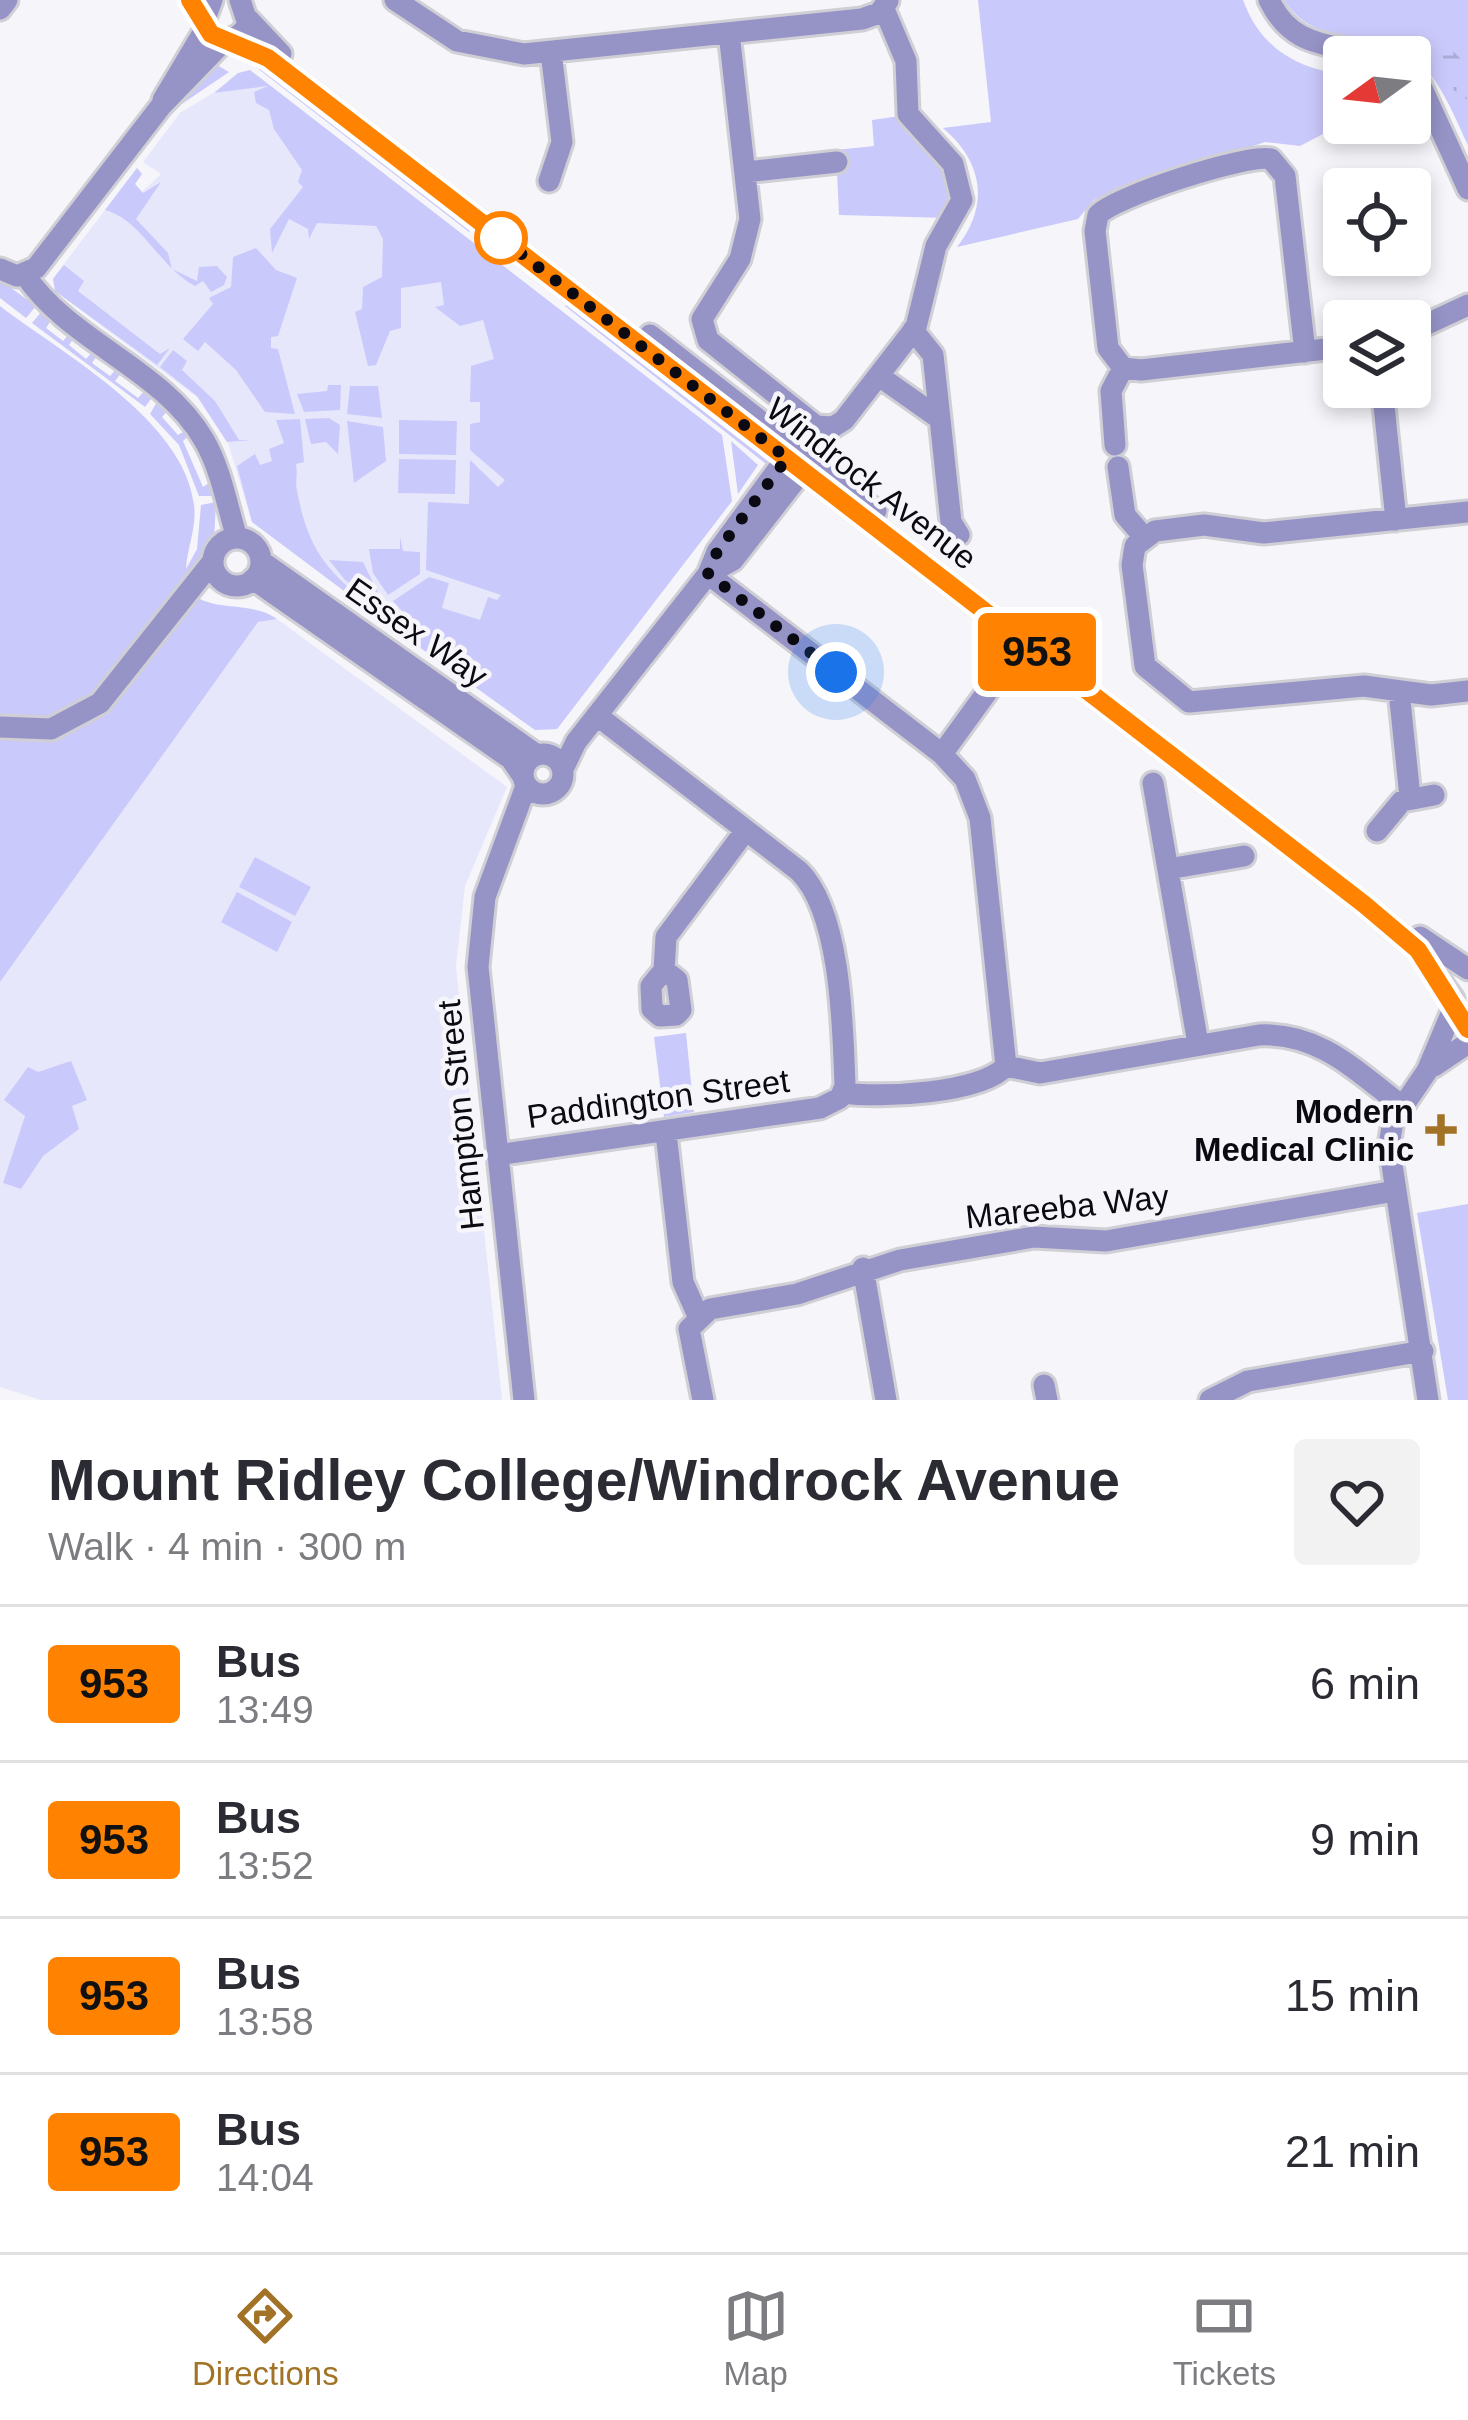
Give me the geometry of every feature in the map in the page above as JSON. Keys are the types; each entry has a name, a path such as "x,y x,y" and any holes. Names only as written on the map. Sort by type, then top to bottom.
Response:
{"street":[{"path":"0,9 7,0"},
{"name":"Windrock Avenue","path":"190,0 216,26 268,58 1381,902 1433,950 1468,971"},
{"path":"395,0 437,30 483,50 551,52 729,33 862,19 886,4 905,61 908,114 953,164 962,186 960,209 931,260 926,304 914,331 844,420 820,427 704,335 702,319 730,279 747,241 746,172 729,33"},
{"path":"1259,0 1272,24 1298,47 1323,54"},
{"path":"1268,0 1285,26 1311,44 1323,46"},
{"path":"0,269 25,275 36,268 161,106 216,26 248,8"},
{"name":"Windrock Avenue","path":"248,8 286,58 1382,919 1418,950 1468,1029"},
{"path":"549,181 562,142 551,52"},
{"path":"1432,114 1468,189"},
{"path":"1123,368 1108,347 1095,231 1098,215 1116,201 1256,156 1271,159 1285,176 1304,352"},
{"path":"746,172 837,161"},
{"name":"Essex Way","path":"25,275 45,302 188,417 205,441 225,497 228,584"},
{"path":"1431,322 1468,305"},
{"path":"914,331 933,355 951,522 959,535"},
{"path":"1123,368 1323,350"},
{"path":"1123,368 1111,392 1117,456 1125,515 1143,536"},
{"path":"879,376 940,419"},
{"path":"1384,408 1396,520"},
{"path":"549,760 560,787 531,785 526,762 549,760 576,742 599,717 708,574 733,560 799,459"},
{"path":"1143,536 1204,525 1264,533 1468,512"},
{"path":"1143,536 1132,565 1143,660 1154,677 1183,699 1201,705 1364,686 1431,695 1468,691"},
{"path":"0,728 51,729 85,715 116,685 172,608 194,589 224,548"},
{"name":"Essex Way","path":"224,548 256,548 257,570"},
{"path":"194,589 228,584 257,570"},
{"name":"Essex Way","path":"257,570 549,760"},
{"name":"Essex Way","path":"257,570 511,759 531,785"},
{"path":"708,574 942,754 965,779 980,818 1006,1066"},
{"path":"942,754 1000,674"},
{"path":"1399,691 1410,797"},
{"path":"599,717 799,871 823,903 844,1093 888,1097 989,1078 1006,1066 1040,1072 1277,1034 1308,1039 1401,1105"},
{"path":"1154,783 1198,1044"},
{"name":"Hampton Street","path":"524,1400 478,944 492,874 531,785"},
{"path":"1377,831 1410,797 1434,795"},
{"path":"664,970 666,937 746,830"},
{"path":"1168,869 1244,856"},
{"path":"1428,1400 1389,1145 1401,1105 1427,1071 1468,971"},
{"path":"1427,1071 1468,1043"},
{"name":"Paddington Street","path":"497,1155 820,1108 844,1093"},
{"path":"666,1133 682,1282 698,1316 689,1338 703,1400"},
{"name":"Mareeba Way","path":"698,1316 797,1294 863,1268 1034,1237 1106,1241 1395,1191"},
{"path":"863,1268 886,1400"},
{"path":"1210,1400 1248,1381 1423,1351"}],"shaded area":[{"path":"269,85 722,435 732,501 557,729 535,730 252,522 228,443 197,397 55,291 54,277 137,168 142,174 135,184 142,192 161,174 143,162 180,113 213,93"},
{"path":"277,619 507,787 465,886 456,966 502,1400 41,1400 0,1387 0,982 258,621"}],"green space":[{"path":"978,0 1243,0 1270,43 1295,61 1323,70 1323,134 1300,146 1265,142 1094,200 1078,219 957,247 974,215 977,184 967,155 943,128 991,122"},
{"path":"1284,0 1468,0 1468,145 1431,77 1431,36 1343,36 1297,16"},
{"path":"1450,48 1468,66 1468,100 1452,89 1436,64"},
{"path":"251,53 475,224 469,232 247,60"},
{"path":"212,62 229,72 173,110"},
{"path":"250,70 722,435 732,501 557,729 535,730 391,627 402,611 393,601 429,577 449,583 442,608 480,620 488,597 497,600 501,595 426,570 428,502 469,504 470,460 498,487 505,480 470,450 470,424 480,422 480,402 470,402 471,366 494,359 483,320 460,326 435,307 444,305 441,282 401,288 401,328 390,331 376,365 368,366 355,312 362,309 363,287 382,277 383,239 376,226 317,223 309,239 308,229 289,219 272,253 270,229 303,187 298,182 302,170 274,129 269,110 256,103 254,92 268,86 214,93 238,73"},
{"path":"900,116 946,174 951,202 947,218 839,215 836,150 874,146 872,120"},
{"path":"137,168 142,174 135,184 143,193 161,182 136,219 168,253 172,268 130,223 105,210"},
{"path":"256,248 276,270 297,278 278,336 271,337 295,414 265,412 236,370 205,342 198,351 183,339 213,304 209,298 231,287 233,257"},
{"path":"64,265 84,281 78,291 160,354 170,348 157,365 55,291 53,279"},
{"path":"217,266 227,277 224,285 211,292 203,281 195,286 173,270 197,281 199,267"},
{"path":"0,280 36,306 26,318 0,298"},
{"path":"571,298 768,456 770,467 565,306"},
{"path":"0,306 117,392 168,445 185,474 194,505 186,569 197,549 201,505 216,502 214,540 191,579 185,574 189,588 209,602 264,612 277,619 258,622 0,982"},
{"path":"42,311 52,319 46,328 63,341 71,332 76,335 69,345 86,359 94,350 98,354 92,363 110,376 117,368 122,372 115,381 138,398 145,390 153,396 145,407 32,323"},
{"path":"173,350 187,361 182,370 215,401 239,440 251,440 227,442 197,396 160,367"},
{"path":"328,385 341,385 340,410 304,412 297,394 327,391"},
{"path":"350,386 378,386 382,418 347,414"},
{"path":"158,400 169,409 162,417 178,435 188,429 192,433 183,441 203,487 212,481 215,496 199,496 179,445 150,414"},
{"path":"329,418 340,425 338,454 326,442 311,444 305,419"},
{"path":"300,419 304,462 296,464 296,487 307,528 330,569 370,605 368,609 252,522 237,466 255,454 260,465 272,461 269,449 284,443 276,420"},
{"path":"399,420 457,421 456,455 399,454"},
{"path":"347,421 383,427 386,461 354,483"},
{"path":"731,441 758,465 738,494"},
{"path":"399,459 456,460 455,494 398,493"},
{"path":"400,537 403,551 420,552 420,574 388,595 373,573 369,549 400,549"},
{"path":"329,560 363,562 379,595 375,601 345,580"},
{"path":"255,857 311,887 295,916 239,887"},
{"path":"237,892 292,922 277,952 221,922"},
{"path":"686,1033 694,1112 664,1117 654,1037"},
{"path":"71,1061 87,1100 72,1106 79,1129 43,1156 21,1189 3,1183 25,1116 4,1100 28,1067 38,1072"},
{"path":"1468,1204 1468,1400 1448,1400 1417,1213"}],"bus line":[{"name":"953","path":"190,0 211,34 249,46 268,58 1399,932 1442,981 1457,1017 1468,1029"}],"place":[{"name":"Modern Medical Clinic","path":"1441,1130"}],"route":[{"path":"501,238 494,233 787,458 717,552 708,574 836,672"}]}
